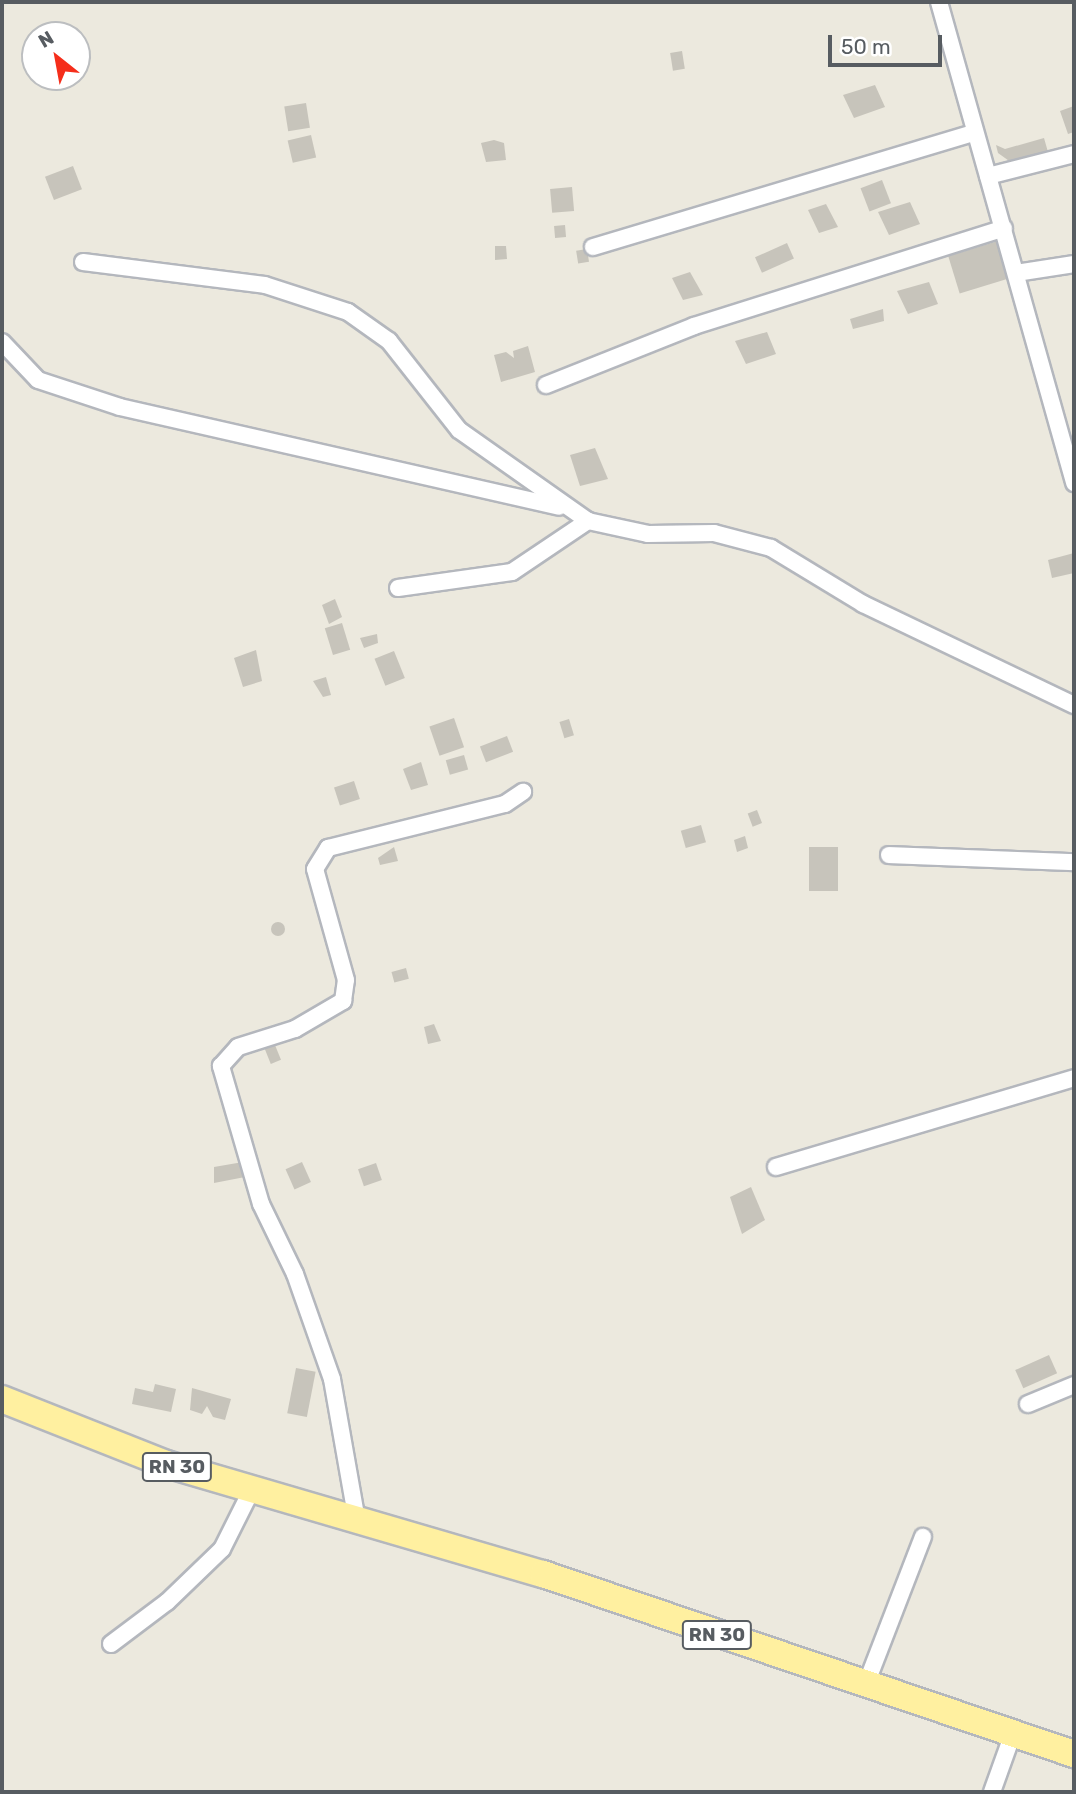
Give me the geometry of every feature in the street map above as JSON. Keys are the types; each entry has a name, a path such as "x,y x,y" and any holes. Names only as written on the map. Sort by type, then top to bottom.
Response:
{"main road":[{"name":"RN 30","path":"2,1399 166,1464 543,1574 1012,1736 1074,1754"}],"street":[{"path":"939,2 1074,483"},
{"path":"593,247 974,133"},
{"path":"988,176 1074,154"},
{"path":"546,385 694,326 1004,228"},
{"path":"82,262 265,285 348,312 389,341 459,430 588,521 648,534 714,533 771,548 875,610 1074,705"},
{"path":"1016,273 1074,264"},
{"path":"2,342 38,380 120,407 569,509"},
{"path":"398,588 512,572 588,521"},
{"path":"357,1521 332,1379 302,1292 261,1204 221,1066 238,1047 295,1029 343,1001 346,980 314,869 328,848 505,804 523,792"},
{"path":"889,855 1074,862"},
{"path":"776,1167 1074,1077"},
{"path":"1028,1404 1074,1385"},
{"path":"111,1644 204,1568 235,1530 252,1489"},
{"path":"865,1686 923,1537"},
{"path":"992,1792 1012,1736"}],"building":[{"path":"682,51 685,69 673,71 670,53"},
{"path":"875,85 885,107 854,118 843,95"},
{"path":"306,103 310,128 288,131 284,106"},
{"path":"1074,106 1074,132 1068,134 1060,111"},
{"path":"311,135 316,157 293,163 288,140"},
{"path":"1044,138 1048,152 1012,163 998,153 996,145 1005,149"},
{"path":"494,140 504,143 506,160 486,162 481,143"},
{"path":"73,166 82,189 54,200 45,177"},
{"path":"882,180 891,203 869,212 861,188"},
{"path":"572,187 574,211 552,213 550,189"},
{"path":"910,202 920,224 889,235 878,212"},
{"path":"826,204 838,227 819,233 808,210"},
{"path":"565,225 566,237 555,238 554,226"},
{"path":"998,241 1009,278 960,293 948,256"},
{"path":"787,243 794,259 762,273 755,257"},
{"path":"495,246 506,246 507,259 495,260"},
{"path":"587,249 589,262 578,264 576,251"},
{"path":"690,272 703,295 683,300 672,278"},
{"path":"929,282 938,304 908,314 897,291"},
{"path":"883,309 884,321 853,329 850,319"},
{"path":"767,332 776,354 746,364 735,341"},
{"path":"528,346 535,372 501,382 494,355 506,352 514,358 513,351"},
{"path":"595,448 608,479 580,486 570,455"},
{"path":"1074,553 1074,573 1052,578 1048,560"},
{"path":"335,599 342,617 329,624 322,605"},
{"path":"342,623 350,650 333,655 325,628"},
{"path":"377,634 378,643 364,648 360,638"},
{"path":"256,650 262,681 243,687 234,658"},
{"path":"394,651 405,678 385,686 375,659"},
{"path":"326,677 331,695 323,697 313,681"},
{"path":"454,718 464,747 440,756 429,726"},
{"path":"569,719 574,735 564,738 559,722"},
{"path":"507,736 513,752 486,762 480,746"},
{"path":"464,755 468,769 450,775 446,760"},
{"path":"421,762 428,785 411,790 403,769"},
{"path":"354,781 360,799 340,806 334,787"},
{"path":"757,810 762,823 753,827 748,814"},
{"path":"701,825 706,842 686,848 681,831"},
{"path":"745,836 748,848 737,852 734,840"},
{"path":"394,847 398,861 380,865 378,858"},
{"path":"809,847 838,847 838,891 809,891"},
{"path":"278,922 283,924 283,934 278,936 273,934 271,929 273,924"},
{"path":"406,968 409,979 394,983 392,972"},
{"path":"434,1024 441,1041 428,1044 424,1027"},
{"path":"275,1045 281,1060 271,1064 265,1049"},
{"path":"243,1162 245,1177 214,1183 214,1167"},
{"path":"302,1162 311,1182 295,1189 286,1169"},
{"path":"376,1163 382,1180 364,1186 358,1169"},
{"path":"751,1187 765,1220 742,1234 730,1197"},
{"path":"1049,1355 1057,1373 1023,1388 1015,1370"},
{"path":"296,1368 316,1372 307,1417 287,1413"},
{"path":"155,1384 176,1389 171,1412 132,1404 135,1388 153,1392"},
{"path":"192,1388 231,1399 225,1420 213,1417 207,1406 202,1414 190,1410"}]}
